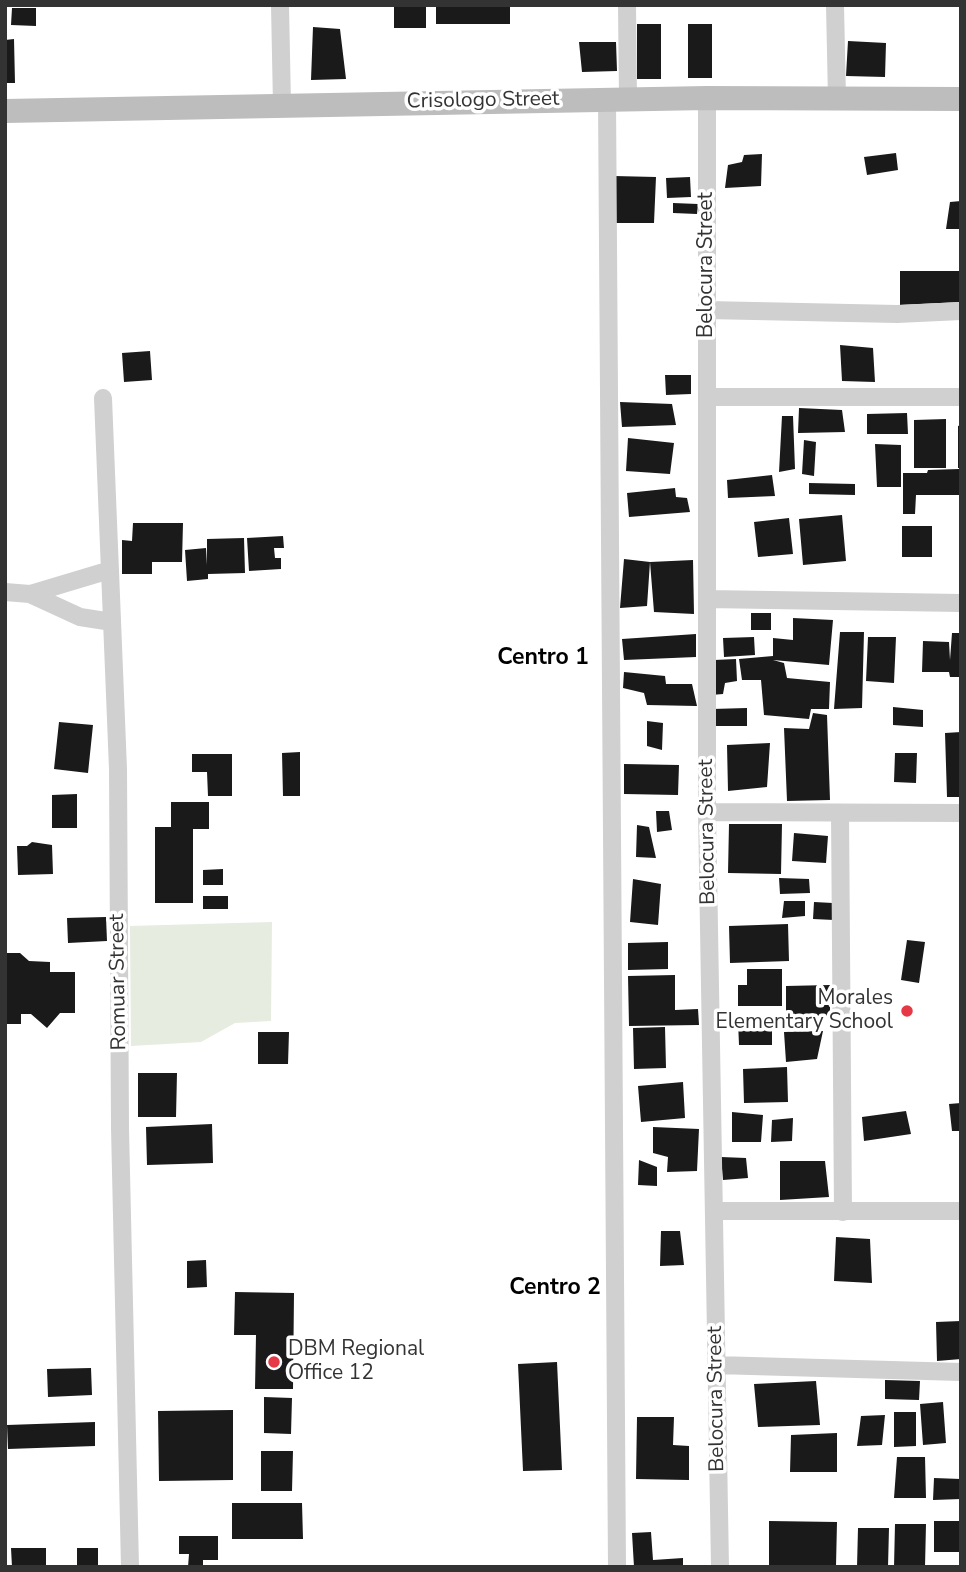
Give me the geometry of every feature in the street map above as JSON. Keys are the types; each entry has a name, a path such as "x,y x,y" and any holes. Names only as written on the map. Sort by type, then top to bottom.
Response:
{"street":[{"path":"280,5 282,105"},
{"path":"617,1567 617,99 627,5"},
{"path":"835,5 837,99"},
{"name":"Belocura Street","path":"707,98 707,812 720,1567"},
{"name":"Crisologo Street","path":"5,111 617,99 961,99"},
{"path":"707,310 897,314 961,312"},
{"path":"707,397 961,397"},
{"name":"Romuar Street","path":"103,398 118,769 120,1128 130,1567"},
{"path":"30,594 110,570"},
{"path":"5,592 30,594 80,617 112,622"},
{"path":"707,599 961,603"},
{"path":"707,812 961,813"},
{"path":"840,813 843,1212"},
{"path":"714,1211 961,1211"},
{"path":"716,1365 961,1372"}],"shaded area":[{"path":"272,922 271,1021 235,1023 201,1042 131,1046 130,926"}],"building":[{"path":"394,5 426,5 426,28 394,28"},
{"path":"436,5 510,5 510,24 436,24"},
{"path":"12,8 36,8 36,26 11,25"},
{"path":"637,24 661,24 661,79 637,79"},
{"path":"688,24 712,24 712,78 688,78"},
{"path":"313,27 340,29 346,79 311,80"},
{"path":"14,39 15,83 5,83 5,40"},
{"path":"848,41 886,43 885,77 846,76"},
{"path":"579,42 616,42 617,71 582,72"},
{"path":"896,153 898,170 867,175 864,157"},
{"path":"762,154 761,186 725,188 728,165 742,162 744,155"},
{"path":"614,176 656,177 654,223 610,223"},
{"path":"690,177 691,197 667,198 666,178"},
{"path":"961,201 961,229 946,229 950,202"},
{"path":"673,203 698,204 697,214 673,213"},
{"path":"900,271 960,271 961,302 900,305"},
{"path":"840,345 873,348 875,382 842,381"},
{"path":"150,351 152,380 124,382 122,353"},
{"path":"665,375 691,375 691,394 666,395"},
{"path":"620,402 672,404 676,425 622,427"},
{"path":"799,408 842,410 845,432 798,433"},
{"path":"907,413 908,434 867,434 867,414"},
{"path":"782,416 793,416 795,469 779,472"},
{"path":"946,419 946,468 914,468 914,420"},
{"path":"961,425 961,468 958,468 958,426"},
{"path":"628,438 674,443 670,474 626,471"},
{"path":"804,440 816,442 814,476 802,474"},
{"path":"875,444 901,445 901,487 877,487"},
{"path":"959,469 959,495 916,495 915,514 903,514 903,473"},
{"path":"772,475 775,496 728,498 727,480"},
{"path":"809,483 855,484 855,495 809,494"},
{"path":"675,488 676,497 687,498 690,512 629,517 627,493"},
{"path":"842,515 846,561 803,565 799,519"},
{"path":"789,518 793,554 758,557 754,522"},
{"path":"133,523 183,523 182,562 152,562 152,574 122,574 122,540 132,541"},
{"path":"902,526 932,526 932,557 902,557"},
{"path":"283,536 284,548 274,548 275,558 281,558 281,569 249,571 247,538"},
{"path":"244,538 245,573 208,574 208,579 187,581 185,550 206,548 207,565 207,539"},
{"path":"624,559 650,562 647,606 620,608"},
{"path":"693,560 694,614 654,612 650,562"},
{"path":"751,613 771,613 771,630 751,630"},
{"path":"793,618 833,620 829,665 773,660 784,663 787,678 830,682 829,709 811,709 809,719 764,715 761,680 742,680 739,659 773,656 773,638 793,640"},
{"path":"840,632 864,632 862,708 834,709"},
{"path":"952,633 961,633 961,677 950,677 949,672 922,672 923,641 949,642 950,660"},
{"path":"696,634 696,657 624,660 622,639"},
{"path":"754,637 755,655 724,657 723,638"},
{"path":"868,637 896,637 894,683 866,681"},
{"path":"736,659 737,681 725,683 723,694 711,695 714,660"},
{"path":"624,672 665,676 666,684 692,684 697,706 647,705 644,693 623,688"},
{"path":"893,707 923,710 923,727 893,725"},
{"path":"747,708 747,726 714,726 712,709"},
{"path":"813,713 827,715 830,800 787,801 784,728 809,729"},
{"path":"647,721 663,723 662,750 647,746"},
{"path":"59,722 93,725 88,773 54,769"},
{"path":"961,732 961,797 947,797 945,733"},
{"path":"770,743 767,787 728,791 727,745"},
{"path":"300,752 300,796 283,796 282,753"},
{"path":"895,753 917,753 916,783 894,782"},
{"path":"192,754 232,754 232,796 208,796 207,772 192,772"},
{"path":"624,764 679,765 678,795 624,794"},
{"path":"77,794 77,828 52,828 52,795"},
{"path":"171,802 209,802 209,829 193,829 193,903 155,903 155,827 171,827"},
{"path":"656,811 669,811 672,830 657,832"},
{"path":"729,824 782,824 781,874 728,873"},
{"path":"637,825 649,827 656,858 636,857"},
{"path":"794,833 828,836 826,863 792,861"},
{"path":"32,842 52,845 53,874 18,875 17,846 27,846"},
{"path":"223,869 223,885 203,885 203,870"},
{"path":"779,878 809,879 810,893 780,894"},
{"path":"633,879 661,884 658,925 630,922"},
{"path":"203,896 228,896 228,909 203,909"},
{"path":"784,901 805,901 805,916 782,918"},
{"path":"814,902 833,903 834,920 813,919"},
{"path":"106,917 107,941 68,943 67,918"},
{"path":"788,924 789,961 730,963 729,926"},
{"path":"907,940 925,942 919,983 901,980"},
{"path":"668,942 668,969 628,970 628,943"},
{"path":"5,953 20,953 29,961 50,962 50,972 75,972 75,1013 60,1013 47,1028 31,1014 21,1014 21,1024 5,1024"},
{"path":"747,969 782,969 782,1006 738,1006 738,985 747,985"},
{"path":"675,975 675,1010 698,1009 699,1025 629,1026 628,976"},
{"path":"830,985 830,1016 786,1017 786,986"},
{"path":"772,1020 772,1045 739,1045 738,1021"},
{"path":"665,1027 666,1068 634,1069 633,1028"},
{"path":"823,1031 817,1059 786,1062 784,1032"},
{"path":"258,1032 289,1032 288,1064 258,1064"},
{"path":"787,1067 788,1102 744,1103 743,1069"},
{"path":"138,1073 177,1073 176,1117 138,1117"},
{"path":"683,1082 685,1118 641,1122 638,1086"},
{"path":"961,1103 961,1131 952,1131 949,1104"},
{"path":"906,1111 911,1134 864,1141 862,1117"},
{"path":"732,1112 763,1115 761,1142 732,1142"},
{"path":"793,1118 792,1141 771,1142 772,1120"},
{"path":"212,1124 213,1163 147,1165 146,1127"},
{"path":"653,1127 699,1129 697,1171 667,1172 668,1157 653,1153"},
{"path":"721,1157 746,1158 748,1178 723,1180"},
{"path":"639,1160 657,1167 657,1186 638,1185"},
{"path":"780,1161 825,1161 829,1197 780,1200"},
{"path":"661,1231 680,1231 684,1265 660,1266"},
{"path":"836,1237 870,1239 872,1283 834,1281"},
{"path":"206,1260 207,1287 187,1288 187,1261"},
{"name":"DBM Regional Office 12","path":"235,1292 294,1293 293,1389 255,1389 256,1335 234,1335"},
{"path":"961,1321 961,1359 937,1361 936,1322"},
{"path":"557,1362 562,1470 523,1471 518,1364"},
{"path":"91,1368 92,1395 48,1397 47,1369"},
{"path":"885,1380 920,1381 919,1400 885,1399"},
{"path":"816,1381 820,1425 758,1427 754,1384"},
{"path":"264,1397 292,1398 291,1434 264,1433"},
{"path":"943,1402 946,1443 923,1445 920,1404"},
{"path":"233,1410 233,1480 159,1481 158,1411"},
{"path":"894,1412 916,1412 916,1446 894,1447"},
{"path":"885,1415 882,1445 857,1446 861,1416"},
{"path":"637,1417 674,1417 673,1445 689,1446 689,1480 636,1479"},
{"path":"95,1422 95,1446 8,1449 7,1425"},
{"path":"837,1433 837,1472 790,1472 791,1435"},
{"path":"261,1451 293,1451 292,1491 261,1491"},
{"path":"897,1457 925,1457 926,1498 894,1498"},
{"path":"934,1478 961,1479 961,1499 933,1500"},
{"path":"232,1503 302,1503 303,1539 232,1539"},
{"path":"769,1521 837,1522 836,1566 769,1565"},
{"path":"934,1521 961,1521 961,1552 934,1552"},
{"path":"895,1524 926,1524 925,1567 894,1567"},
{"path":"858,1528 889,1528 888,1567 857,1567"},
{"path":"651,1532 653,1560 683,1558 683,1567 634,1567 632,1533"},
{"path":"179,1536 218,1536 218,1560 203,1560 203,1567 188,1567 189,1554 179,1554"},
{"path":"11,1548 46,1548 46,1567 12,1567"},
{"path":"77,1548 98,1548 98,1567 77,1567"}],"place":[{"name":"Morales Elementary School","path":"907,1011"},
{"name":"DBM Regional Office 12","path":"274,1362"}],"district":[{"name":"Centro 1","path":"543,658"},
{"name":"Centro 2","path":"555,1288"}]}
